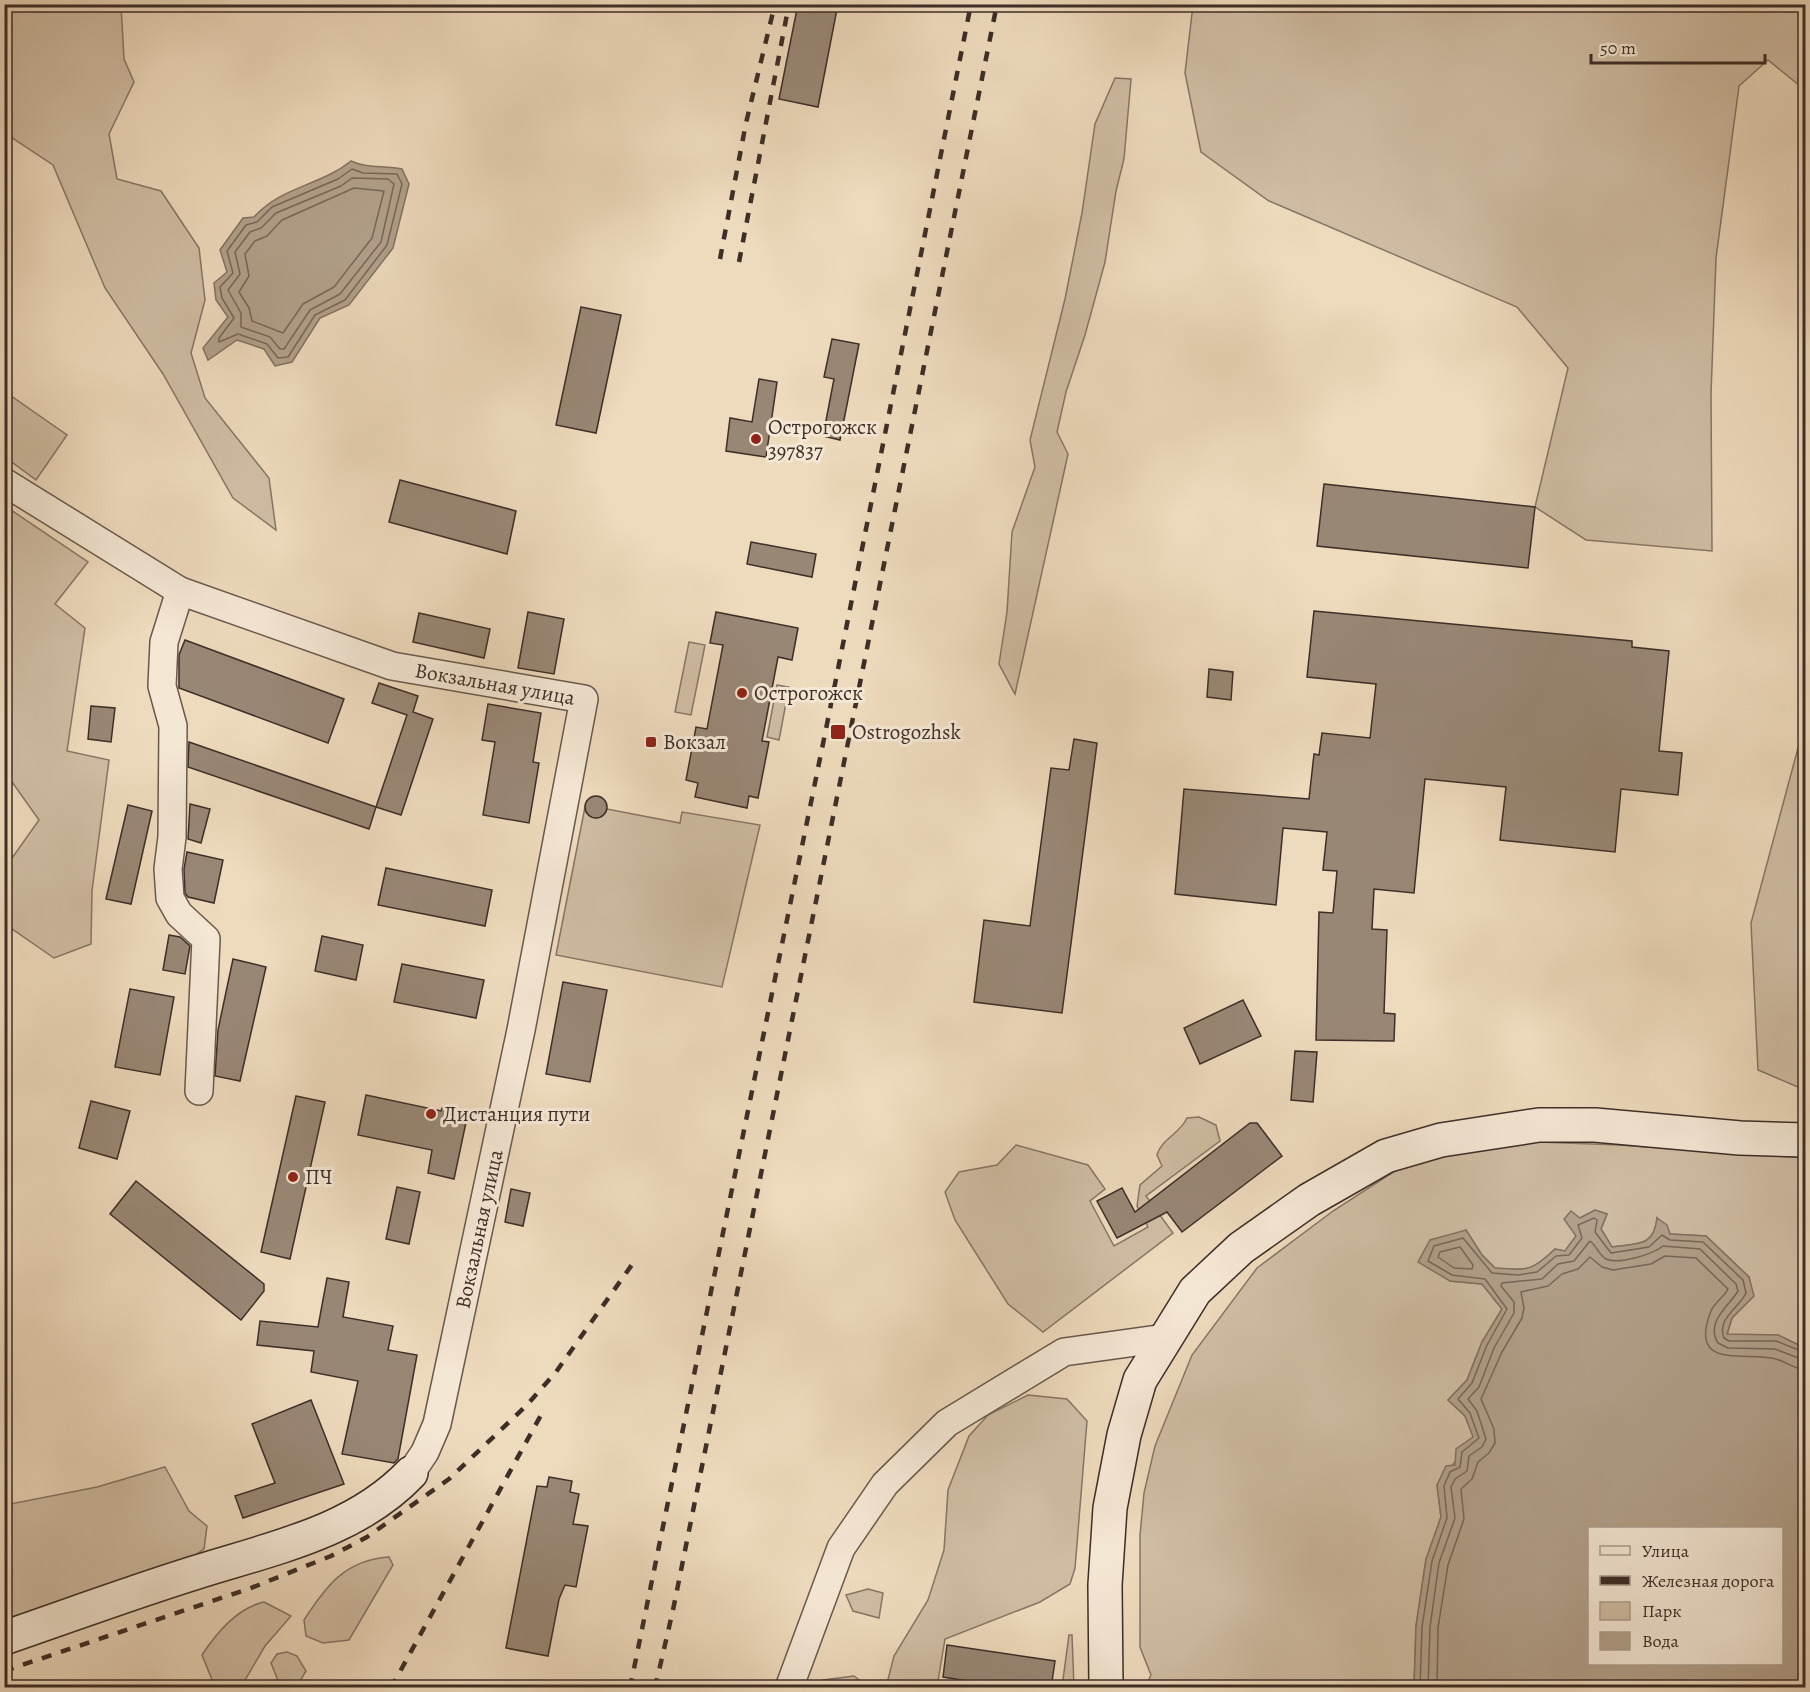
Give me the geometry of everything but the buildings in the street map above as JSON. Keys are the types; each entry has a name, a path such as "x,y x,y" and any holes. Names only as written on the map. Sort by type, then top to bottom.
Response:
{"main road":[{"path":"1106,1688 1105,1585 1110,1508 1124,1435 1140,1380 1195,1291 1241,1248 1309,1200 1386,1156 1441,1140 1539,1125 1595,1125 1740,1138 1806,1140"},
{"path":"4,1638 195,1573 276,1549 339,1525 383,1498 411,1473"}],"street":[{"path":"4,482 180,591 164,642 162,675 162,686 173,726 172,837 168,869 170,898 179,914 206,939 199,1091"},
{"name":"Вокзальная улица","path":"180,591 392,666 584,699 521,1030 437,1424 425,1452 411,1473"},
{"path":"789,1688 841,1548 885,1484 947,1423 1064,1352 1165,1338"}],"green space":[{"path":"4,5 121,5 124,59 134,82 109,134 117,179 161,191 199,248 205,300 191,353 205,398 269,478 276,530 233,498 163,374 105,288 53,165 5,133"},
{"path":"1193,5 1805,5 1805,90 1768,60 1739,86 1716,258 1711,394 1712,551 1586,540 1535,507 1568,368 1517,307 1269,201 1201,152 1185,73"},
{"path":"1115,78 1131,79 1124,159 1116,191 1105,262 1085,335 1066,392 1057,432 1068,454 1015,694 999,664 1007,612 1012,532 1035,467 1030,440 1065,299 1082,213 1095,124"},
{"path":"4,391 67,435 36,480 5,457"},
{"path":"5,506 88,562 55,604 85,628 67,751 109,760 92,891 91,944 54,958 5,924 5,868 39,820 5,772"},
{"path":"689,642 705,645 691,715 675,712"},
{"path":"777,685 789,687 779,740 767,737"},
{"path":"1805,722 1805,1090 1758,1070 1751,923"},
{"path":"585,807 588,815 595,818 601,817 607,809 680,823 682,812 760,825 722,987 556,955"},
{"path":"1199,1117 1216,1125 1220,1141 1146,1196 1173,1233 1043,1332 1008,1304 955,1220 945,1192 959,1172 997,1165 1016,1145 1088,1165 1105,1189 1090,1201 1114,1246 1148,1227 1137,1206 1140,1185 1162,1166 1157,1155 1163,1144 1187,1118"},
{"path":"1509,1141 1619,1145 1805,1158 1805,1348 1778,1335 1727,1335 1732,1318 1753,1296 1749,1277 1706,1236 1670,1234 1657,1218 1652,1235 1648,1239 1636,1244 1612,1247 1601,1229 1607,1214 1595,1210 1580,1218 1576,1236 1565,1251 1555,1249 1534,1266 1522,1269 1495,1268 1482,1255 1466,1230 1450,1281 1482,1284 1502,1309 1482,1342 1467,1380 1448,1400 1465,1416 1474,1437 1437,1485 1441,1517 1426,1560 1416,1626 1414,1687 1145,1687 1151,1675 1140,1647 1140,1535 1144,1493 1155,1446 1192,1355 1257,1268 1333,1211 1401,1167"},
{"path":"1028,1395 1067,1399 1087,1421 1075,1568 1070,1584 1040,1602 945,1639 937,1687 886,1687 894,1656 928,1600 944,1550 948,1490 969,1436 988,1415"},
{"path":"165,1467 189,1511 207,1526 204,1549 182,1564 5,1624 5,1505 97,1487"},
{"path":"389,1557 393,1565 349,1640 323,1643 306,1636 304,1620 320,1596 338,1577 360,1563"},
{"path":"868,1589 883,1593 879,1618 853,1611 846,1595"},
{"path":"264,1602 291,1616 265,1646 241,1687 211,1687 213,1682 202,1655 214,1638 236,1615"},
{"path":"1069,1635 1072,1635 1074,1687 1062,1687"},
{"path":"287,1652 297,1656 306,1671 297,1686 279,1683 271,1663 277,1654"},
{"path":"854,1676 869,1687 820,1687 823,1680"}],"water":[{"path":"351,161 364,165 402,169 409,184 393,248 349,305 320,318 292,362 275,366 264,349 237,340 208,360 203,348 228,317 216,300 214,283 227,272 220,250 243,218 254,217 289,192 327,176"},
{"path":"1595,1210 1607,1214 1601,1229 1612,1247 1636,1244 1648,1239 1655,1228 1657,1218 1667,1225 1670,1234 1706,1236 1749,1277 1754,1296 1732,1318 1727,1334 1778,1335 1805,1348 1805,1687 1414,1687 1416,1626 1426,1559 1441,1517 1437,1485 1446,1466 1455,1465 1456,1449 1473,1437 1465,1416 1448,1400 1467,1380 1482,1342 1502,1309 1482,1284 1450,1281 1418,1262 1430,1240 1466,1230 1482,1255 1495,1268 1522,1269 1534,1266 1555,1249 1565,1251 1576,1236 1564,1219 1571,1211 1580,1218"}],"railway":[{"path":"720,259 746,123 775,4"},
{"path":"739,262 789,4"},
{"path":"630,1688 971,4"},
{"path":"655,1688 673,1610 997,4"},
{"path":"4,1671 251,1588 331,1556 367,1537 449,1479 526,1406 556,1372 636,1259"},
{"path":"391,1688 541,1415"}],"place":[{"name":"Острогожск 397837","path":"756,439"},
{"name":"Острогожск","path":"742,693"},
{"name":"Ostrogozhsk","path":"838,732"},
{"name":"Вокзал","path":"651,742"},
{"name":"Дистанция пути","path":"431,1114"},
{"name":"ПЧ","path":"293,1177"}]}
